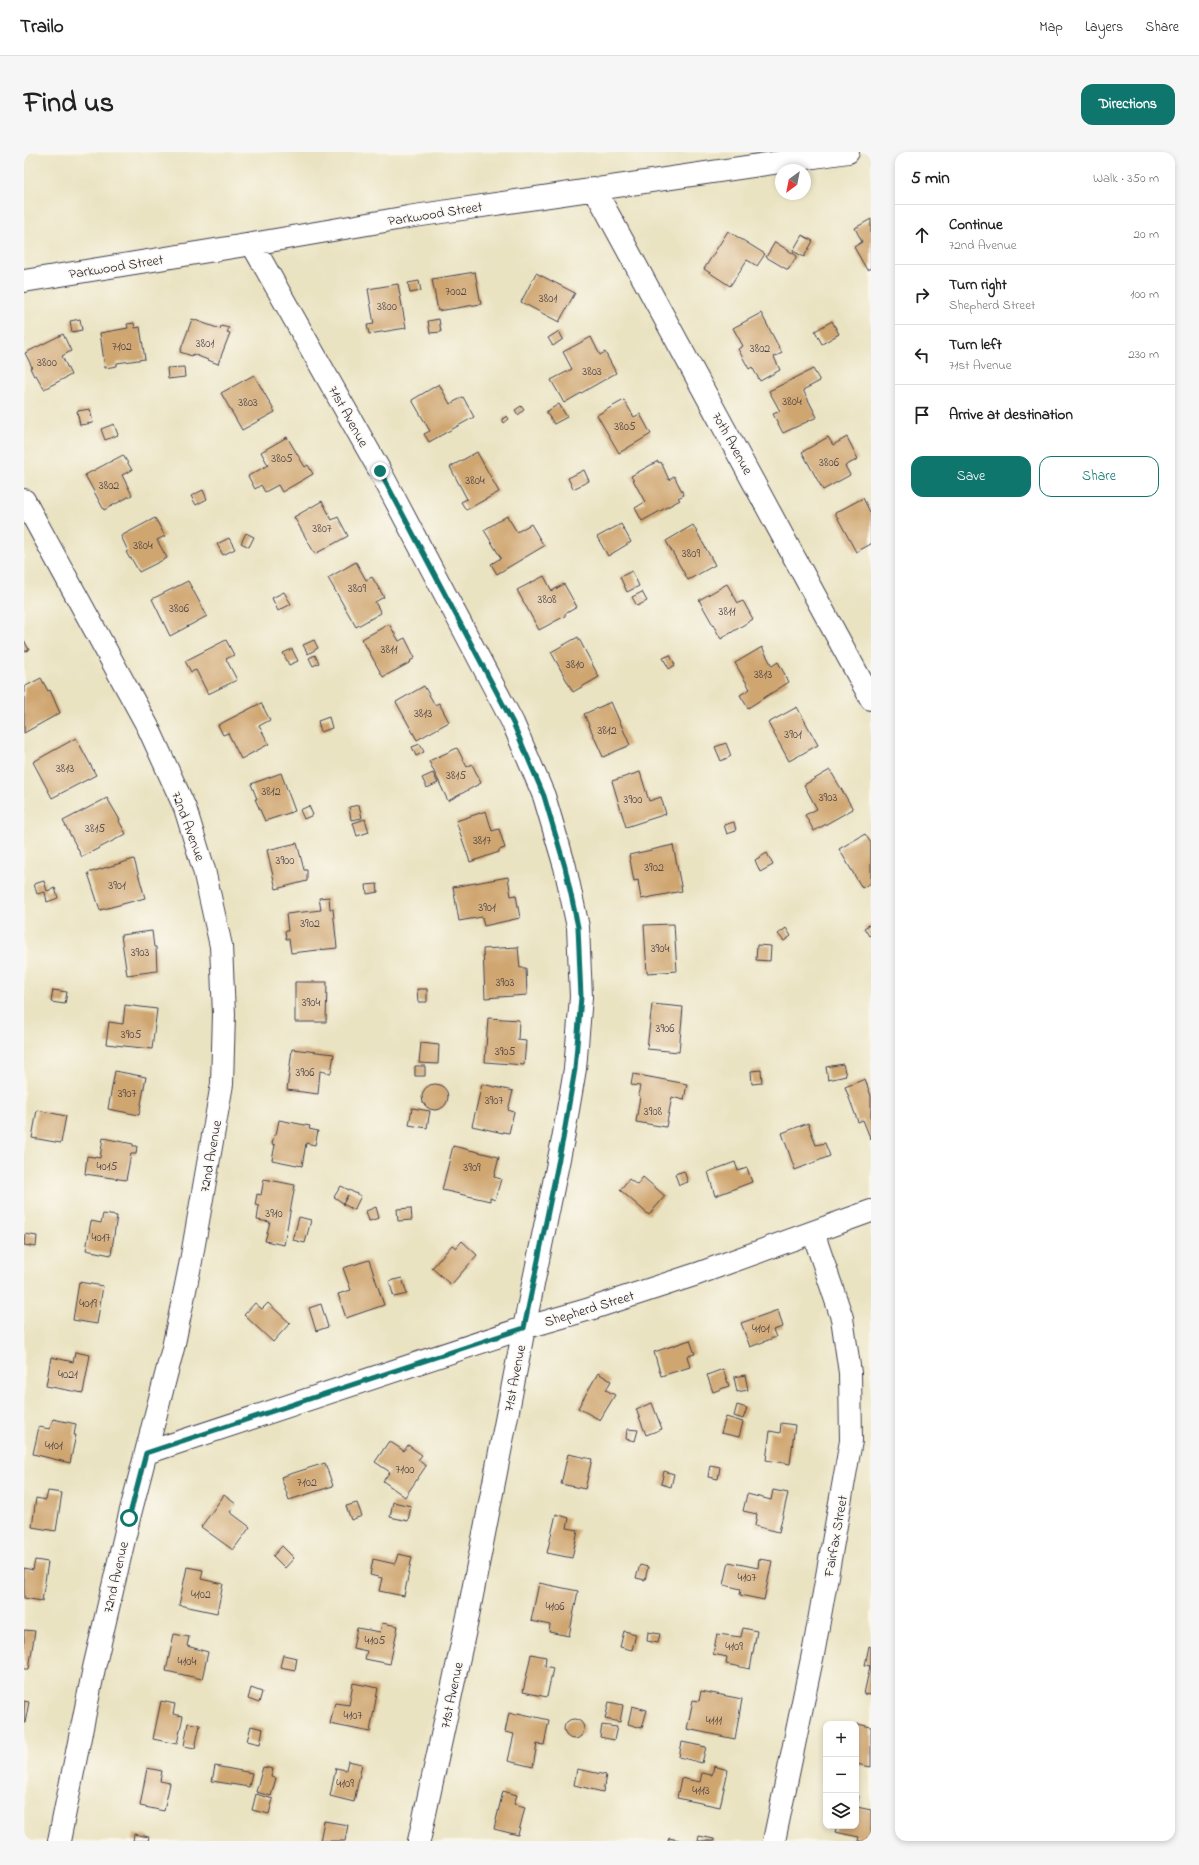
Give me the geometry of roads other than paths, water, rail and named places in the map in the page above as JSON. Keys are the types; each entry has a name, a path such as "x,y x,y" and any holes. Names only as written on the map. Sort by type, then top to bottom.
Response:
{"street":[{"name":"Parkwood Street","path":"24,281 252,244 408,216 848,152"},
{"name":"70th Avenue","path":"594,188 871,699"},
{"name":"71st Avenue","path":"252,244 380,471 513,723 544,796 565,867 578,935 581,997 575,1069 563,1139 524,1328 468,1616 419,1841"},
{"name":"72nd Avenue","path":"24,500 148,727 182,801 204,870 221,946 224,1014 222,1084 188,1275 173,1348 94,1668 59,1841"},
{"name":"Shepherd Street","path":"146,1453 524,1328 590,1309 697,1274 871,1211"},
{"name":"Fairfax Street","path":"774,1841 814,1649 851,1441 850,1373 842,1318 813,1232"}]}
